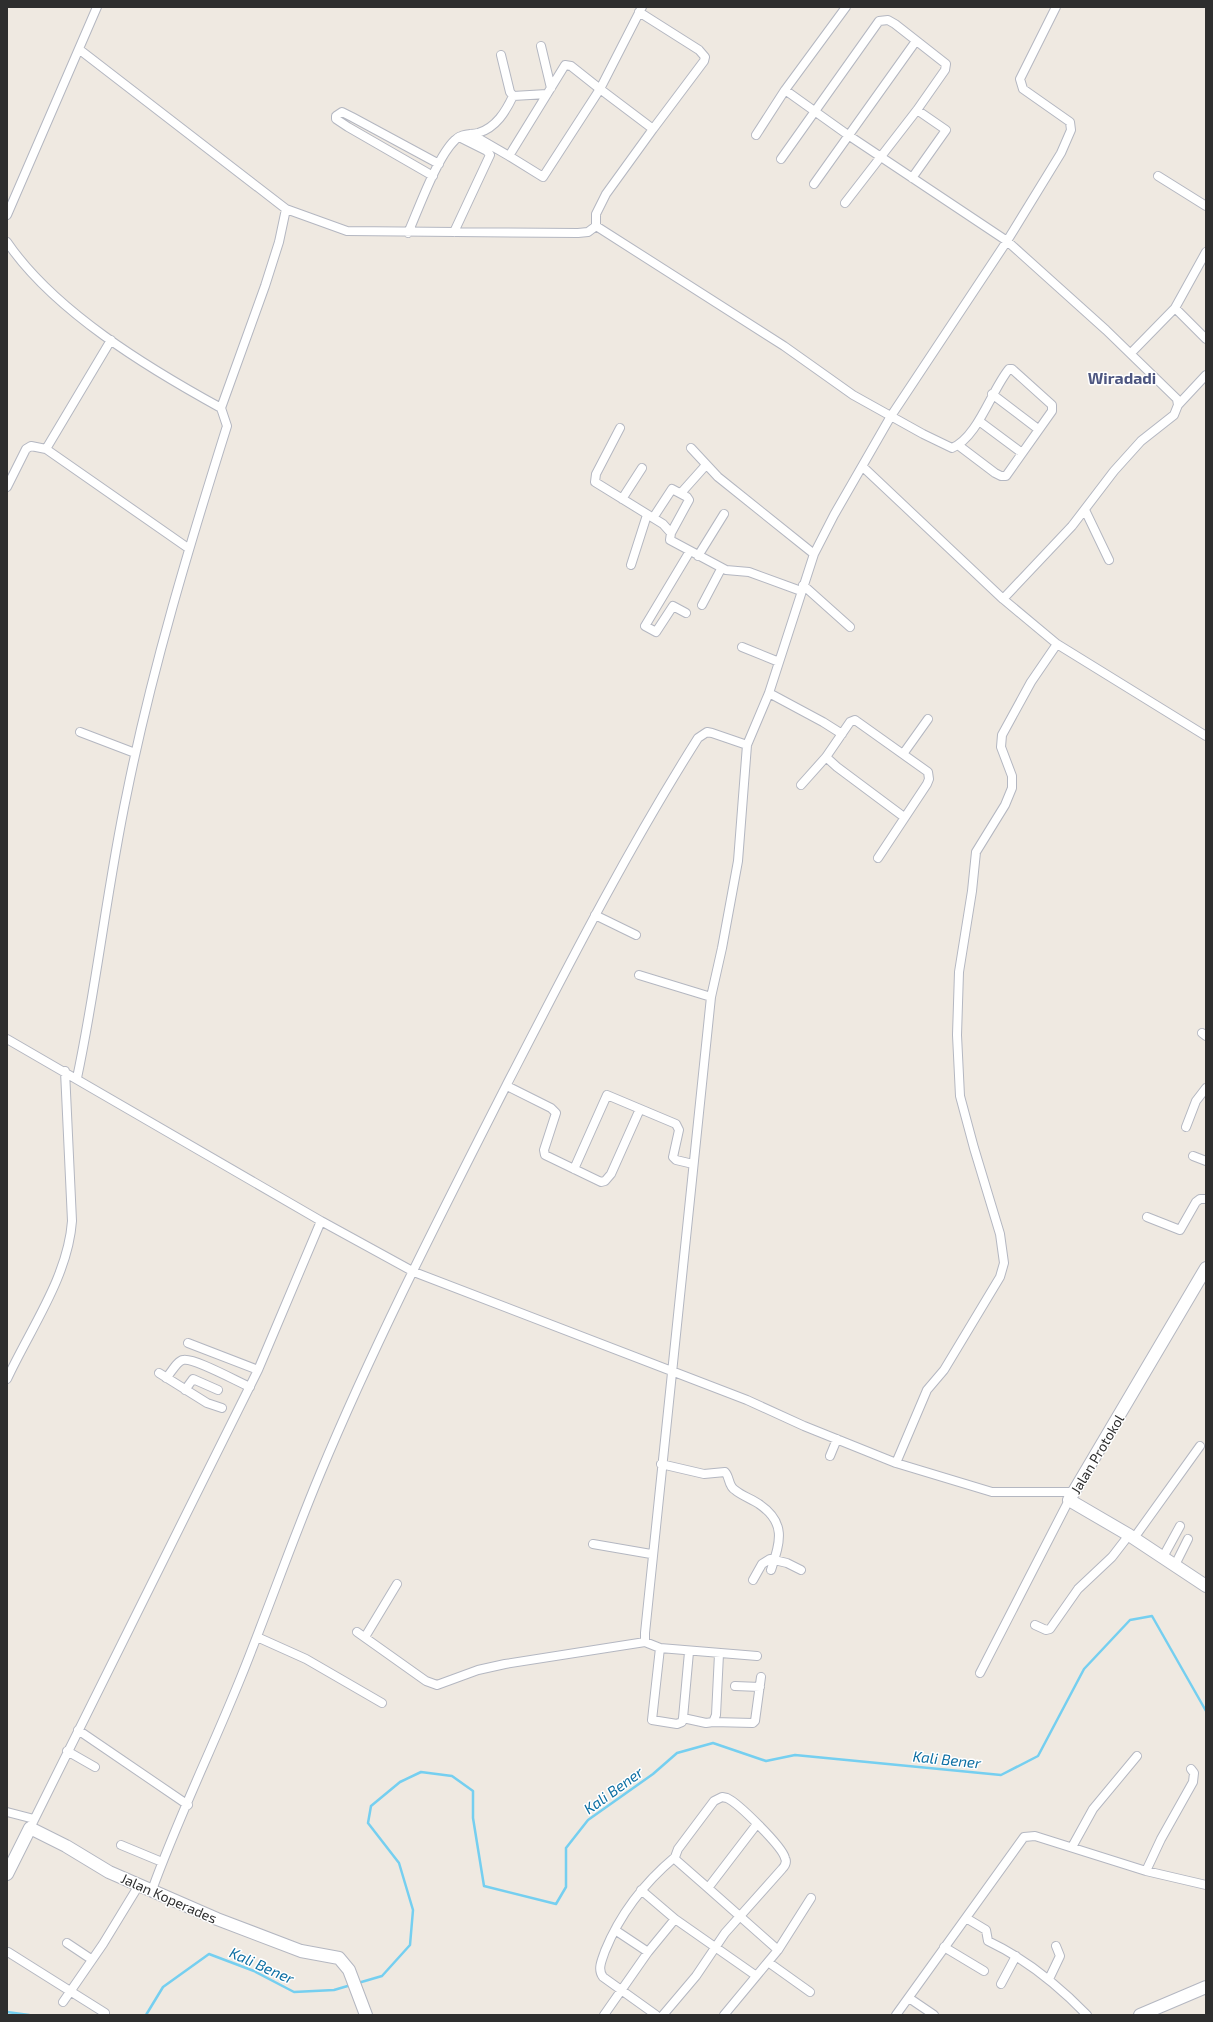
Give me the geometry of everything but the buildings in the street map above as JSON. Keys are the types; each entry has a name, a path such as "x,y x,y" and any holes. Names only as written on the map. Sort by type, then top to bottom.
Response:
{"street":[{"path":"7,215 80,50 97,7"},
{"path":"756,135 785,90 846,7"},
{"path":"645,1642 644,1632 661,1464 693,1164 699,1123 711,996 722,948 738,861 747,745 779,662 814,554 834,515 891,416 1007,241 1061,153 1071,130 1070,122 1023,89 1020,79 1056,7"},
{"path":"471,134 542,177 545,177 561,147 600,89 640,9 699,50 705,58 704,61 606,194 596,214 596,226"},
{"path":"780,159 816,111 879,21 888,20 946,64 946,67 917,110 845,203"},
{"path":"814,184 916,41"},
{"path":"541,46 549,91"},
{"path":"80,50 286,209 347,231 408,233 578,233 588,232 596,226"},
{"path":"501,55 510,92 513,96"},
{"path":"509,156 566,65 571,66 653,129"},
{"path":"785,90 848,135 1007,241 1131,353 1176,397 1178,405"},
{"path":"513,96 549,91"},
{"path":"408,233 433,176 450,145 459,136 484,131 497,122 503,116 513,96"},
{"path":"912,178 946,130 917,110"},
{"path":"433,176 336,120 336,116 342,112 439,164"},
{"path":"454,232 490,155 487,151 459,136"},
{"path":"1158,176 1206,206"},
{"path":"77,1078 135,753 188,548 227,426 221,408 265,286 279,242 286,209"},
{"path":"596,226 784,346 853,395 948,447 952,448 958,445 979,421 992,394 1009,369 1012,369 1052,405 1052,411 1006,476 1002,476 958,445"},
{"path":"8,245 55,296 111,340 187,389 221,408"},
{"path":"1131,353 1175,308 1206,252"},
{"path":"1175,308 1206,339"},
{"path":"46,449 111,340"},
{"path":"1002,599 1085,510 1114,470 1142,441 1174,415 1178,405 1206,375"},
{"path":"992,394 1038,429"},
{"path":"979,421 1022,453"},
{"path":"620,428 594,480 663,524 671,533"},
{"path":"7,486 26,449 31,446 46,449 188,548"},
{"path":"691,448 718,477 814,554"},
{"path":"681,493 706,465"},
{"path":"862,467 1002,599 1057,644 1206,736"},
{"path":"622,499 642,468"},
{"path":"631,565 650,517 672,489 681,493 689,500 671,533 670,540 721,569 749,572 802,588 850,627"},
{"path":"1085,510 1109,560"},
{"path":"698,556 724,514"},
{"path":"673,606 657,631 646,626 690,551"},
{"path":"702,605 721,569"},
{"path":"661,599 686,614"},
{"path":"896,1463 927,1390 944,1370 1004,1268 1000,1234 960,1096 956,1035 959,972 972,891 976,852 1005,805 1012,788 1012,776 1001,746 1002,735 1031,682 1057,644"},
{"path":"742,647 779,662"},
{"path":"768,693 823,722 842,734"},
{"path":"903,754 928,719"},
{"path":"800,785 826,757 850,722 855,720 923,768 930,775 927,784 878,858"},
{"path":"80,732 135,753"},
{"path":"152,1890 162,1862 188,1805 257,1637 321,1473 394,1309 414,1272 464,1168 596,915 648,820 698,738 707,732 712,732 747,745"},
{"path":"826,757 904,817"},
{"path":"596,915 636,935"},
{"path":"639,975 711,996"},
{"path":"7,1039 77,1078 321,1221 414,1272 747,1400 896,1463 992,1492 1071,1496 980,1673"},
{"path":"7,1379 9,1370 54,1285 71,1240 72,1221 65,1072"},
{"path":"507,1086 554,1110 556,1116 544,1153 548,1157 597,1180 605,1181 609,1178 640,1109"},
{"path":"1186,1127 1196,1101 1206,1088"},
{"path":"574,1169 605,1096 609,1096 676,1124 678,1130 673,1157 676,1160 693,1164"},
{"path":"1193,1156 1206,1161"},
{"path":"1147,1217 1180,1230 1196,1202 1200,1199 1206,1199"},
{"path":"7,1874 250,1387 321,1221"},
{"name":"Jalan Protokol","path":"1205,1273 1071,1496 1206,1586"},
{"path":"188,1343 258,1370"},
{"path":"166,1378 179,1362 186,1359 205,1366 250,1387"},
{"path":"159,1374 210,1405 222,1408"},
{"path":"185,1390 193,1379 218,1390"},
{"path":"830,1456 837,1439"},
{"path":"1035,1625 1046,1630 1050,1629 1078,1589 1112,1557 1131,1536 1200,1446"},
{"path":"661,1464 704,1474 722,1471 727,1473 731,1487 760,1504 776,1520 779,1528 780,1538 771,1570"},
{"path":"1163,1557 1180,1526"},
{"path":"1175,1565 1188,1539"},
{"path":"593,1544 652,1554"},
{"path":"753,1580 758,1570 766,1561 775,1559 801,1570"},
{"path":"365,1637 397,1584"},
{"path":"357,1632 426,1681 437,1685 478,1670 505,1664 645,1642 660,1648 689,1652 757,1656"},
{"path":"257,1637 306,1659 382,1703"},
{"path":"660,1648 652,1720 677,1724 682,1722 684,1718 689,1652"},
{"path":"713,1722 716,1715 719,1654"},
{"path":"684,1718 706,1724 713,1722 753,1723 756,1721 761,1677"},
{"path":"735,1686 760,1687"},
{"path":"78,1730 188,1805"},
{"path":"67,1752 94,1767"},
{"path":"1072,1847 1093,1809 1137,1756"},
{"path":"1146,1871 1161,1839 1193,1782 1195,1777 1191,1769"},
{"path":"656,2015 603,1977 600,1972 600,1964 615,1930 641,1890 675,1857 678,1849 714,1801 722,1797 732,1800 757,1824 778,1846 785,1857 786,1862 782,1869 739,1916 696,1976 663,2015"},
{"path":"7,1812 32,1823"},
{"name":"Jalan Koperades","path":"32,1823 109,1872 139,1886 152,1890 259,1936 301,1951 338,1958 349,1970 361,1998 366,2015"},
{"path":"708,1888 757,1824"},
{"path":"896,2015 1024,1837 1035,1836 1146,1871 1206,1885"},
{"path":"121,1845 162,1862"},
{"path":"675,1857 676,1860 778,1950"},
{"path":"63,2002 91,1959 103,1944 139,1886"},
{"path":"641,1890 675,1919 755,1975"},
{"path":"724,2015 755,1975 778,1950 811,1898"},
{"path":"966,1918 986,1930 988,1941 1016,1956 1049,1979 1069,1996 1087,2015"},
{"path":"604,2015 648,1952 675,1919"},
{"path":"615,1930 648,1952"},
{"path":"67,1943 91,1959"},
{"path":"1049,1979 1060,1956 1056,1946"},
{"path":"944,1947 984,1971"},
{"path":"8,1952 105,2013"},
{"path":"1002,1984 1016,1956"},
{"path":"768,1962 810,1992"},
{"path":"1140,2015 1206,1987"},
{"path":"909,1998 934,2015"}],"waterway":[{"name":"Kali Bener","path":"358,1983 382,1976 410,1945 413,1910 399,1863 368,1823 371,1806 400,1782 421,1772 452,1776 473,1791 473,1818 484,1886 556,1904 566,1887 566,1848 588,1820 653,1774 677,1753 713,1743 766,1761 795,1755 1001,1775 1038,1756 1084,1669 1130,1620 1152,1616 1206,1711"},
{"name":"Kali Bener","path":"146,2015 163,1987 209,1954 254,1971 294,1992 334,1990 351,1985"},
{"name":"Kali Bener","path":"7,2012 29,2015"}],"district":[{"name":"Wiradadi","path":"1122,377"}]}
